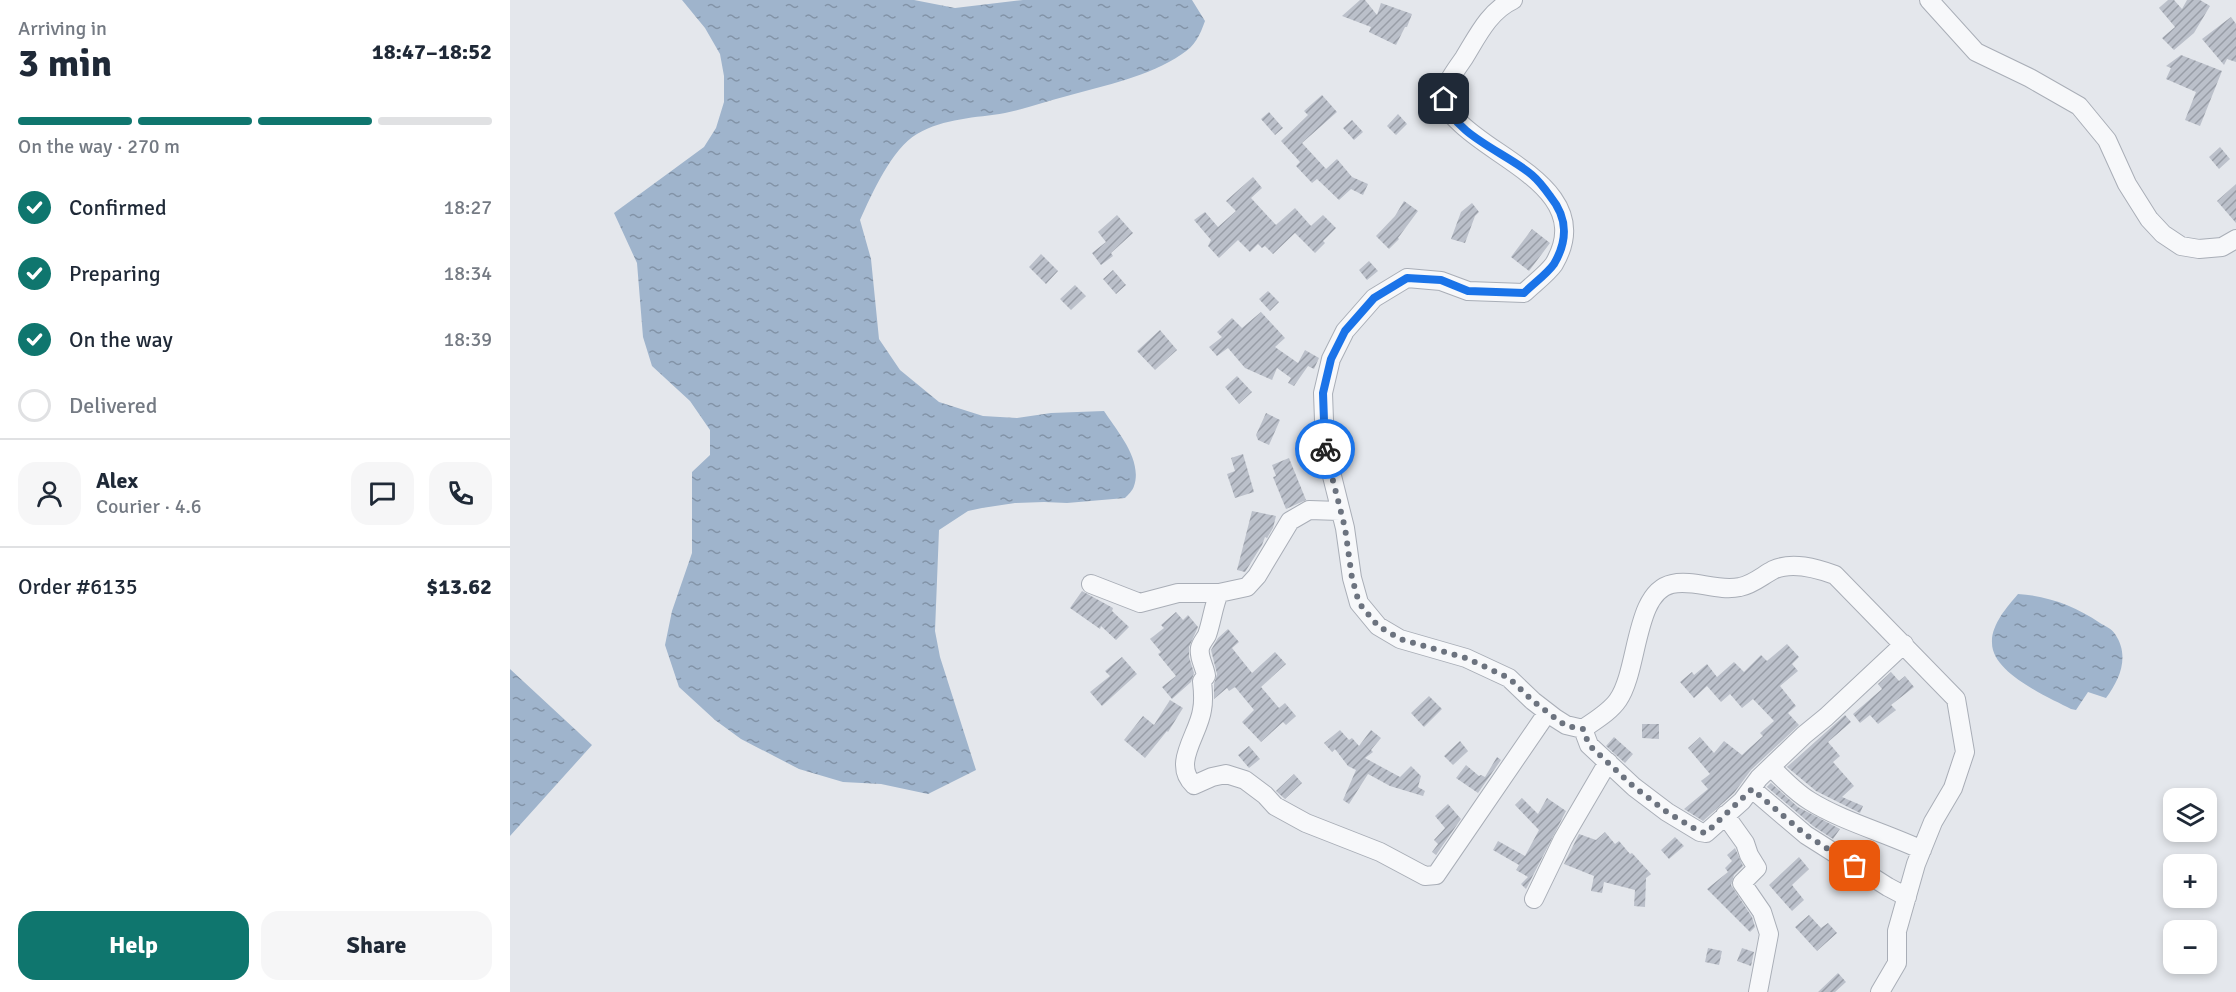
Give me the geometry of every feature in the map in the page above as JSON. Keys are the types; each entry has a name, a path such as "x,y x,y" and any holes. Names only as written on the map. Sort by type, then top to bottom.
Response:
{"street":[{"path":"1513,0 1491,16 1448,83 1444,99 1447,110 1469,132 1532,175 1542,186 1560,208 1564,222 1563,237 1553,265 1524,293 1468,291 1441,280 1407,278 1374,298 1345,331 1331,359 1323,393 1325,448 1359,603 1378,626 1400,639 1466,658 1509,678 1566,726 1583,729 1617,701 1627,683 1644,611 1656,592 1671,584 1686,583 1726,589 1742,587 1773,570 1789,566 1816,568 1835,575 1956,699 1965,752 1953,789 1933,822 1922,850 1897,931 1897,963 1880,992"},
{"path":"1929,0 1976,52 2030,78 2079,106 2107,140 2127,184 2149,219 2163,234 2181,246 2199,249 2222,247 2236,239"},
{"path":"1091,584 1140,603 1178,593 1219,593 1247,587 1257,576 1290,521 1309,510 1340,511"},
{"path":"1219,593 1213,605 1207,636 1200,648 1206,676 1202,681 1202,710 1185,761 1185,772 1190,782 1194,786 1212,777 1226,774 1245,780 1275,806 1306,823 1380,852 1425,876 1436,875 1547,712"},
{"path":"1583,729 1589,745 1634,787 1659,806 1700,832 1706,833 1752,789 1759,778 1904,644"},
{"path":"1534,898 1563,839 1608,762"},
{"path":"1771,767 1807,800 1922,850"},
{"path":"1752,789 1806,835 1877,881 1907,897"},
{"path":"1725,815 1745,843 1757,868 1742,883 1762,912 1769,934 1758,992"}],"water":[{"path":"682,0 914,0 955,8 1023,0 1192,0 1205,21 1196,40 1187,51 1155,69 1112,84 1013,111 960,119 938,125 917,134 899,150 891,161 860,220 871,259 879,339 900,370 939,402 983,416 1017,418 1051,413 1104,411 1122,437 1135,466 1134,486 1125,498 1067,503 1015,503 982,508 968,511 939,530 935,631 940,657 976,770 928,794 881,784 843,782 799,769 741,739 715,720 679,687 665,645 672,611 692,553 692,472 710,455 710,430 690,401 652,366 643,337 637,263 614,213 704,147 716,128 724,102 724,76 720,54 705,28"},
{"path":"2018,594 2040,597 2071,607 2114,632 2122,651 2122,659 2119,675 2106,698 2088,692 2076,710 2071,709 2023,683 2001,664 1994,654 1992,636 2000,617"},
{"path":"510,669 592,745 510,836"}],"building":[{"path":"1360,0 1365,0 1377,15 1381,3 1412,14 1396,45 1369,32 1371,27 1342,16"},
{"path":"2168,0 2174,0 2182,9 2187,0 2200,0 2210,6 2194,33 2174,50 2162,38 2175,27 2159,8"},
{"path":"2231,17 2236,24 2236,62 2227,59 2224,65 2202,39"},
{"path":"2181,55 2222,71 2200,126 2185,120 2196,92 2166,79 2171,68 2166,66"},
{"path":"1322,95 1337,112 1302,143 1326,169 1337,159 1352,177 1368,184 1363,195 1351,189 1339,200 1317,179 1312,183 1296,166 1300,162 1281,141 1308,115 1304,111"},
{"path":"1269,112 1283,128 1275,135 1261,119"},
{"path":"1398,114 1407,124 1396,135 1387,126"},
{"path":"1352,120 1363,132 1354,140 1343,128"},
{"path":"2220,147 2230,159 2219,169 2209,157"},
{"path":"1253,177 1262,188 1251,198 1276,225 1295,208 1311,226 1323,215 1336,228 1315,253 1295,233 1273,254 1265,246 1262,248 1258,244 1250,252 1238,240 1219,258 1208,246 1211,240 1194,220 1205,212 1218,227 1236,211 1226,201"},
{"path":"2236,184 2236,223 2217,201"},
{"path":"1404,201 1418,211 1399,239 1389,249 1376,236 1395,216"},
{"path":"1472,203 1479,212 1475,216 1465,243 1451,239 1461,212"},
{"path":"1117,215 1133,233 1111,253 1113,256 1101,265 1092,253 1106,242 1098,232"},
{"path":"1532,229 1550,243 1529,271 1511,257"},
{"path":"1041,254 1058,271 1046,284 1029,267"},
{"path":"1369,261 1378,271 1367,280 1359,270"},
{"path":"1113,270 1126,285 1116,294 1103,279"},
{"path":"1075,285 1086,296 1071,310 1060,299"},
{"path":"1268,291 1279,302 1270,311 1259,299"},
{"path":"1261,312 1285,338 1275,347 1298,363 1305,350 1319,358 1314,369 1308,366 1294,386 1288,383 1291,378 1277,368 1272,380 1245,368 1228,348 1217,356 1209,347 1222,337 1217,332 1232,318 1242,328"},
{"path":"1160,330 1177,350 1155,370 1137,351"},
{"path":"1237,376 1252,392 1239,404 1225,387"},
{"path":"1266,413 1280,420 1269,445 1258,440 1256,435"},
{"path":"1243,454 1254,492 1235,498 1227,474 1235,471 1231,458"},
{"path":"1289,458 1306,500 1286,509 1273,477 1276,476 1272,465"},
{"path":"1252,511 1276,516 1273,528 1267,538 1265,537 1245,572 1237,570"},
{"path":"1082,591 1113,608 1112,611 1129,627 1116,640 1101,626 1100,629 1070,608"},
{"path":"1176,612 1183,620 1188,615 1198,627 1189,647 1189,657 1194,673 1191,682 1172,699 1162,687 1176,676 1158,654 1161,652 1150,639 1164,628 1161,625"},
{"path":"1228,629 1239,642 1232,648 1252,673 1275,652 1286,664 1261,687 1279,708 1285,703 1296,716 1286,725 1283,722 1261,742 1242,722 1254,710 1235,687 1229,691 1227,688 1214,699 1217,674 1211,650 1218,638"},
{"path":"1787,644 1799,657 1792,664 1798,671 1780,686 1796,706 1788,713 1799,725 1751,770 1734,793 1703,821 1684,809 1708,789 1701,781 1710,774 1688,748 1700,737 1714,753 1724,741 1742,755 1763,736 1760,733 1774,721 1753,699 1742,708 1730,694 1721,702 1707,686 1694,698 1680,682 1692,672 1694,675 1707,664 1717,677 1734,662 1744,672 1761,655 1767,661"},
{"path":"1122,657 1137,674 1102,706 1090,692 1110,676 1105,671"},
{"path":"1891,672 1899,681 1905,676 1914,687 1891,705 1896,710 1878,724 1870,715 1860,723 1853,714 1882,689 1878,684"},
{"path":"1429,696 1442,709 1424,727 1411,713"},
{"path":"1170,700 1183,708 1168,732 1145,758 1124,740 1143,716 1154,725"},
{"path":"1845,715 1851,722 1828,742 1840,756 1833,762 1854,786 1842,797 1863,806 1860,813 1816,791 1787,767"},
{"path":"1642,724 1659,724 1659,739 1642,738"},
{"path":"1340,730 1349,740 1352,738 1359,746 1371,730 1381,738 1371,750 1373,752 1365,758 1400,777 1411,766 1421,776 1418,787 1425,791 1423,796 1390,786 1368,774 1349,804 1343,800 1356,770 1348,766 1335,749 1332,752 1324,743"},
{"path":"1614,737 1633,754 1625,763 1606,746"},
{"path":"1460,741 1468,751 1453,765 1444,756"},
{"path":"1249,746 1260,759 1249,768 1238,755"},
{"path":"1497,757 1501,760 1478,793 1456,778 1466,765 1479,776 1485,777"},
{"path":"1294,774 1302,783 1285,799 1276,791"},
{"path":"1771,783 1798,807 1840,829 1833,839 1813,826 1767,787"},
{"path":"1522,798 1538,814 1547,798 1566,811 1526,889 1521,884 1528,877 1516,870 1519,865 1493,850 1498,841 1525,856 1539,830 1515,805"},
{"path":"1448,804 1461,819 1436,855 1432,852 1438,844 1434,840 1445,828 1435,816"},
{"path":"1605,832 1615,844 1619,841 1651,874 1646,878 1645,907 1634,906 1635,890 1604,882 1602,893 1591,891 1594,876 1564,864 1579,834 1596,840"},
{"path":"1675,837 1684,846 1669,859 1661,850"},
{"path":"1735,848 1743,866 1734,875 1731,885 1752,917 1755,927 1750,932 1707,889 1728,872 1725,868 1732,861 1727,855"},
{"path":"1799,857 1809,869 1792,885 1804,900 1792,911 1769,885"},
{"path":"1809,915 1821,928 1828,923 1837,933 1817,951 1795,927"},
{"path":"1708,948 1722,951 1719,965 1705,962"},
{"path":"1742,948 1754,952 1751,966 1737,961"},
{"path":"1838,973 1846,982 1835,992 1818,992"}],"way so far":[{"path":"1325,449 1345,528 1352,578 1359,603 1378,626 1400,639 1466,658 1509,678 1533,701 1566,726 1583,729 1589,745 1634,787 1667,812 1700,832 1706,833 1752,789 1763,796 1806,835 1855,866"}],"route":[{"path":"1325,449 1323,393 1331,359 1345,331 1374,298 1407,278 1441,280 1468,291 1524,293 1553,265 1563,237 1564,222 1560,208 1542,186 1532,175 1469,132 1447,110 1444,99"}]}
